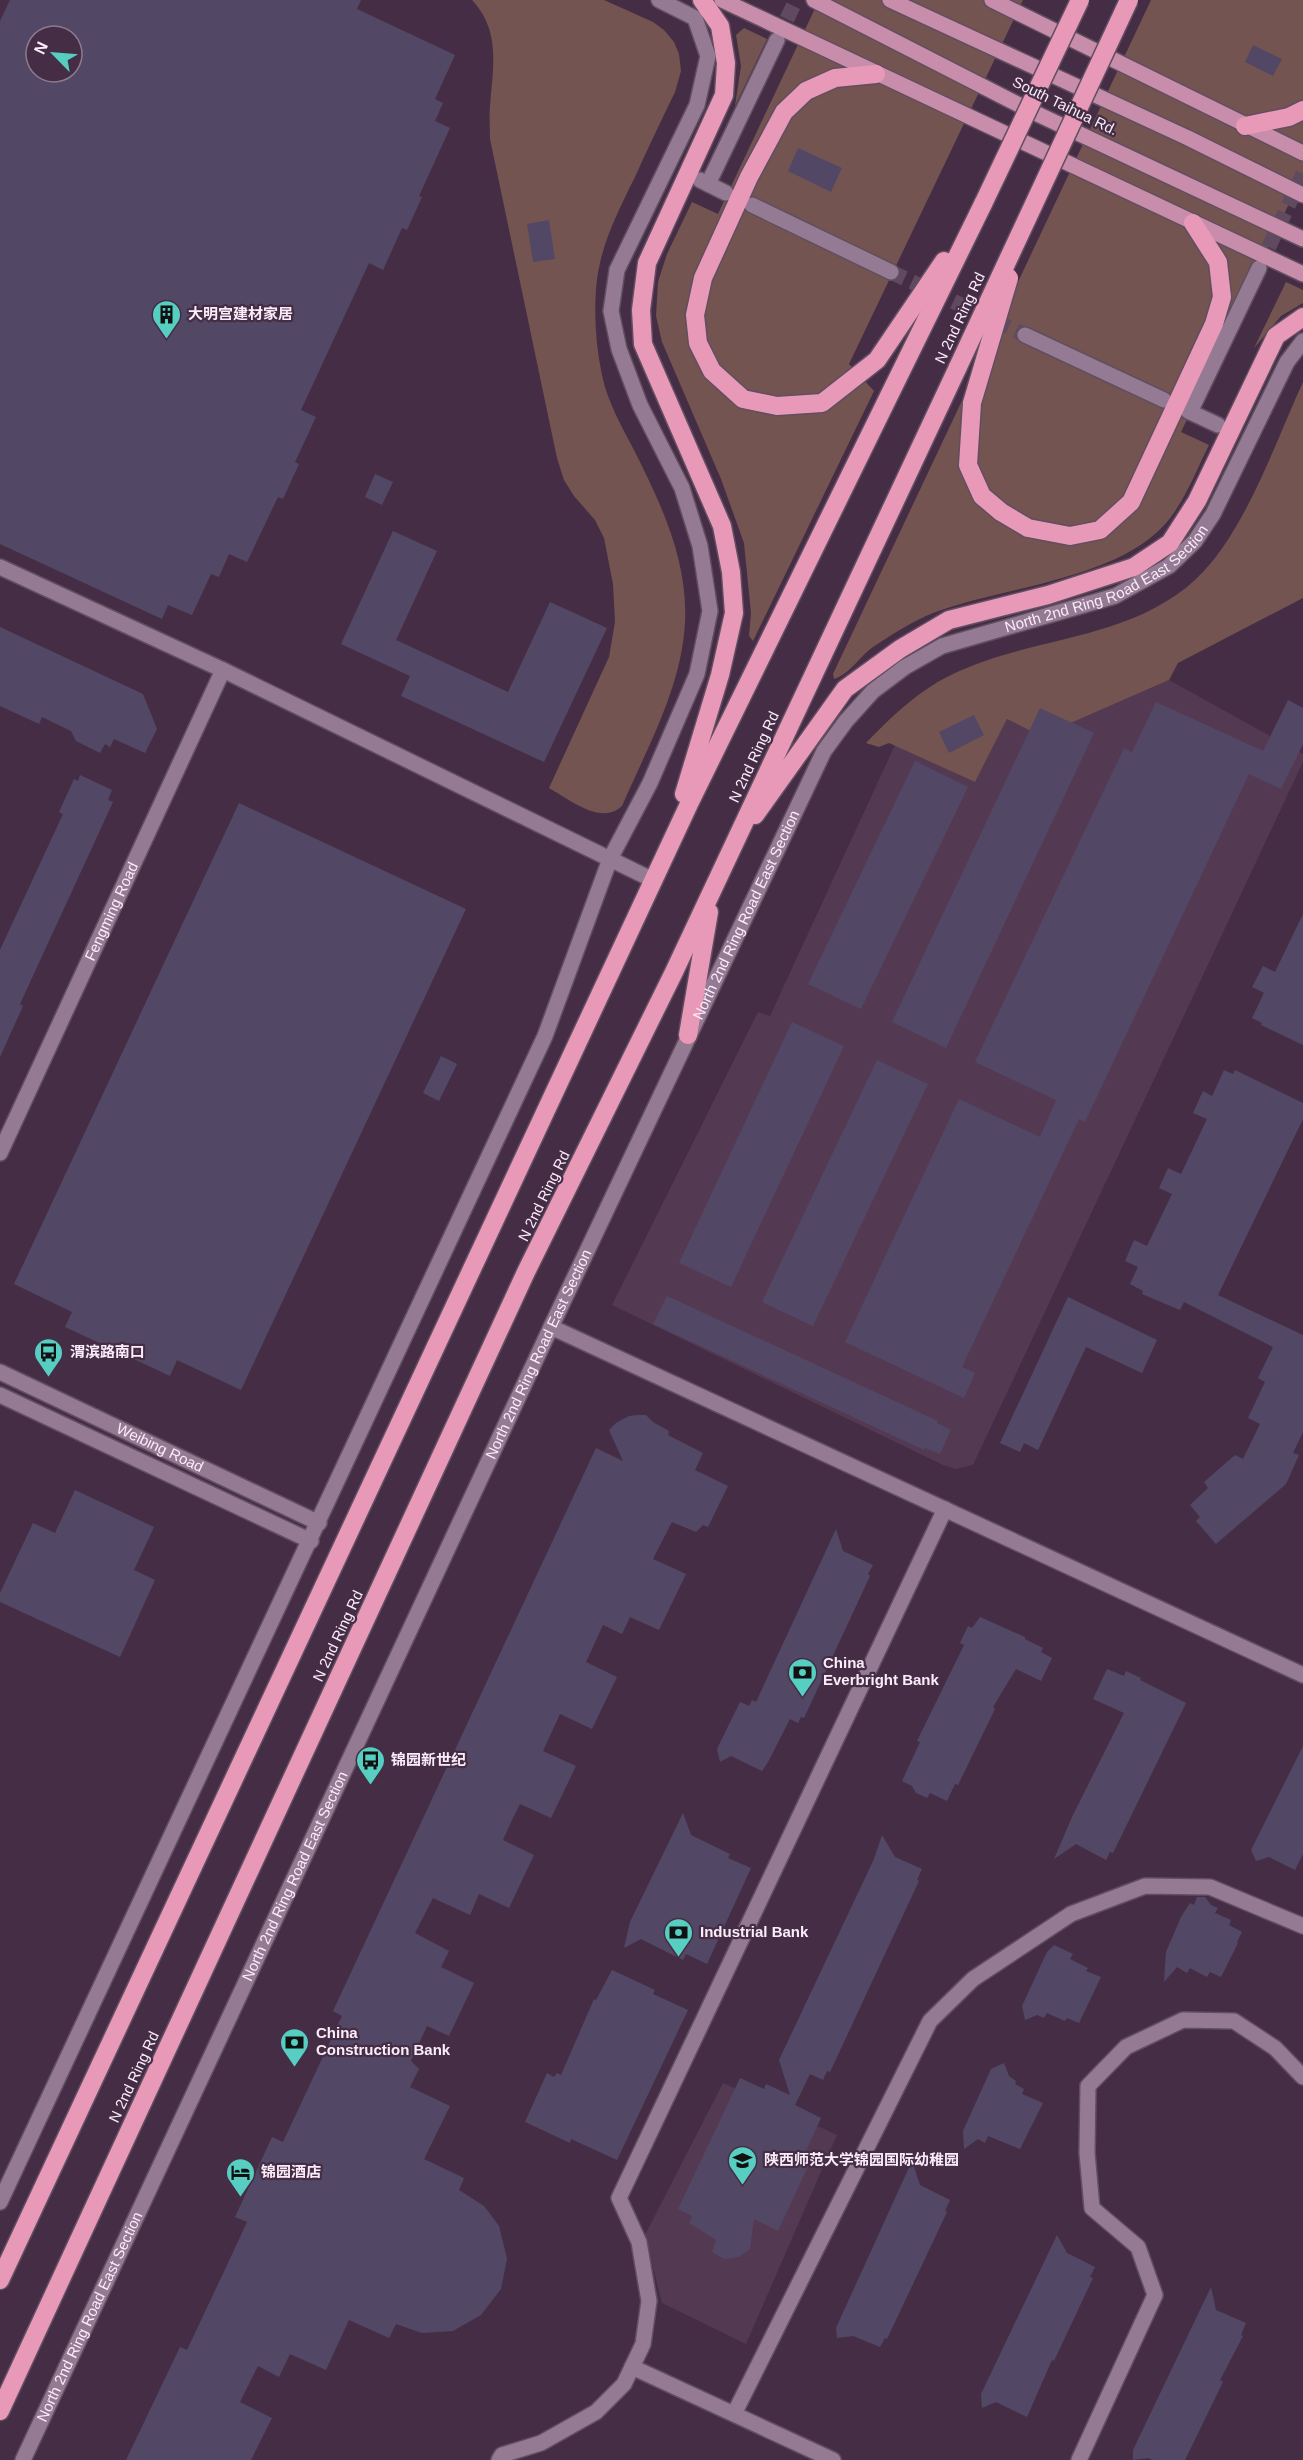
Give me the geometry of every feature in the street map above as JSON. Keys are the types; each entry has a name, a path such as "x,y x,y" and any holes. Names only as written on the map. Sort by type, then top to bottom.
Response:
{"highway":[{"path":"665,856 720,675 735,614 731,572 722,526 643,344 640,310 647,263 724,95 726,63 720,26 702,0"},
{"name":"N 2nd Ring Rd","path":"0,2280 653,880 984,202 1080,0"},
{"name":"N 2nd Ring Rd","path":"0,2411 526,1272 674,972 1129,0"},
{"path":"876,74 835,78 806,91 784,112 744,186 703,278 695,315 698,343 712,371 743,399 777,406 822,403 877,360 984,202"},
{"path":"1245,126 1289,117 1303,110"},
{"path":"1027,218 972,403 968,465 982,496 1001,512 1028,528 1070,536 1100,530 1131,502 1214,324 1222,297 1218,262 1193,223"},
{"path":"728,853 845,689 900,649 949,620 1048,595 1134,567 1170,543 1197,501 1276,336 1303,316"},
{"path":"688,1035 713,887"}],"main road":[{"path":"722,0 1303,274"},
{"name":"South Taihua Rd.","path":"814,0 1034,112 1303,239"},
{"name":"South Taihua Rd.","path":"890,0 1188,138 1303,195"},
{"path":"992,0 1303,153"}],"street":[{"path":"0,2202 6,2171 311,1541 545,1036 610,860 650,783 697,674 710,612 700,546 682,488 640,405 619,349 611,311 617,270 672,167 697,105 708,56 695,18 659,0"},
{"path":"726,193 704,182 777,40"},
{"path":"752,205 891,272"},
{"path":"1218,425 1189,412 1259,268"},
{"path":"1025,334 1164,400"},
{"name":"North 2nd Ring Road East Section","path":"23,2460 551,1327 824,751 846,721 873,691 905,667 942,646 1116,596 1169,566 1195,541 1213,514 1245,438 1287,362 1303,341"},
{"path":"0,567 223,670 653,880"},
{"name":"Fengming Road","path":"0,1153 223,670"},
{"path":"551,1327 1303,1674"},
{"name":"Weibing Road","path":"0,1372 319,1523"},
{"name":"Weibing Road","path":"0,1395 311,1541"},
{"path":"499,2460 502,2455 541,2443 596,2412 624,2384 643,2344 649,2301 639,2242 619,2198 945,1509"},
{"path":"734,2414 930,2021 973,1979 1071,1914 1145,1886 1210,1887 1303,1926"},
{"path":"1078,2460 1155,2295 1138,2247 1092,2208 1087,2153 1088,2086 1126,2047 1183,2020 1234,2021 1275,2048 1303,2077"},
{"path":"632,2367 833,2460"}],"shaded area":[{"path":"472,0 604,0 653,22 674,42 679,54 681,71 675,92 609,233 598,274 595,311 597,343 604,385 615,414 654,491 671,533 682,577 685,622 677,670 662,717 622,806 605,813 585,809 549,788 609,657 615,622 613,584 604,538 595,520 574,496 564,480 557,458 490,139 493,63 491,37 481,12"},
{"path":"819,0 1023,0 849,364 874,391 753,641 749,636 751,613 744,543 721,479 662,342 656,316 658,282 667,254 692,202 718,214"},
{"path":"1151,0 1303,0 1303,174 1181,432 1209,445 1187,491 1171,517 1150,538 1124,555 1061,578 933,613 873,647 850,669 834,679 833,674"},
{"path":"744,28 767,39 735,106 741,66 736,35"},
{"path":"1286,282 1303,290 1303,303 1281,316 1254,348"},
{"path":"1303,382 1303,598 1178,663 1169,680 1041,736 1007,719 975,782 889,743 879,747 866,743 896,713 942,679 985,661 1079,636 1140,615 1169,600 1195,580 1229,539 1243,514"},
{"path":"1169,680 1303,754 1303,762 973,1465 956,1469 943,1465 612,1305 758,1012 770,1016 895,745 975,782 1007,719 1041,736"},
{"name":"陕西师范大学锦园国际幼稚园","path":"723,2083 837,2135 746,2344 662,2303 645,2235"}],"building":[{"name":"大明宫建材家居","path":"10,0 361,0 357,9 455,55 435,99 443,103 435,121 450,128 419,196 422,197 407,230 402,228 383,270 369,263 301,410 316,417 295,462 299,464 283,499 278,497 247,562 229,554 219,577 211,574 192,615 168,605 162,619 0,544 0,21"},
{"path":"1253,45 1282,59 1273,76 1245,62"},
{"path":"798,148 842,168 831,192 788,171"},
{"path":"549,220 555,259 533,262 527,224"},
{"path":"375,474 393,482 382,505 365,497"},
{"path":"393,531 437,551 396,640 508,692 550,602 607,628 544,762 401,696 410,676 341,644"},
{"path":"0,627 143,694 157,729 145,753 114,739 110,747 105,744 100,753 76,741 71,731 42,717 39,724 0,706"},
{"path":"1288,700 1303,708 1303,744 1281,789 1249,774 1085,1122 1079,1119 962,1367 975,1373 964,1398 845,1342 959,1099 1040,1137 1056,1100 975,1062 1124,748 1132,752 1156,702 1263,751"},
{"path":"1040,708 1094,733 946,1048 892,1022"},
{"path":"974,715 984,735 949,753 939,732"},
{"path":"915,761 968,787 861,1009 808,984"},
{"path":"80,775 112,790 108,800 113,802 20,1004 23,1006 0,1057 0,950 63,814 59,812 74,779 78,781"},
{"path":"239,803 466,909 241,1390 177,1360 170,1376 65,1327 72,1312 14,1284"},
{"path":"1303,914 1303,1045 1261,1025 1262,1023 1252,1018 1264,993 1252,987 1263,966 1275,972"},
{"path":"792,1022 844,1046 731,1287 679,1263"},
{"path":"441,1056 457,1064 439,1101 423,1093"},
{"path":"877,1060 928,1084 813,1326 762,1302"},
{"path":"1224,1070 1233,1074 1235,1070 1303,1103 1303,1119 1218,1295 1303,1335 1303,1432 1293,1453 1299,1455 1286,1484 1216,1544 1196,1521 1200,1517 1190,1505 1208,1488 1204,1482 1235,1455 1243,1459 1260,1424 1248,1418 1265,1382 1258,1378 1273,1347 1184,1302 1180,1310 1142,1294 1143,1291 1130,1284 1138,1267 1125,1261 1134,1240 1147,1246 1172,1194 1159,1188 1168,1168 1181,1174 1207,1119 1193,1113 1203,1091 1212,1096"},
{"path":"667,1296 938,1421 937,1423 951,1430 940,1454 925,1448 924,1450 653,1324"},
{"path":"1068,1297 1157,1340 1142,1373 1086,1347 1038,1450 1024,1443 1020,1452 1000,1443"},
{"path":"646,1415 669,1431 668,1435 703,1453 695,1470 728,1486 708,1527 703,1525 696,1532 672,1522 653,1559 686,1574 659,1630 630,1617 622,1634 603,1625 586,1662 617,1677 592,1729 560,1714 543,1751 576,1766 551,1818 520,1804 511,1822 503,1840 534,1855 509,1908 479,1894 470,1915 433,1898 415,1933 449,1951 441,1967 474,1983 449,2036 427,2026 411,2061 419,2069 410,2087 450,2106 424,2159 464,2178 459,2190 484,2206 499,2226 507,2259 501,2289 481,2315 453,2331 422,2333 396,2324 389,2338 349,2320 326,2370 290,2354 279,2377 258,2366 240,2402 272,2418 251,2460 126,2460 180,2347 187,2350 228,2263 247,2222 235,2217 272,2137 283,2142 342,2016 333,2011 596,1448 623,1461 609,1430 629,1416"},
{"path":"75,1490 154,1527 134,1570 155,1580 120,1657 0,1602 0,1593 33,1523 55,1533"},
{"path":"836,1529 843,1551 873,1565 804,1718 801,1717 798,1723 790,1719 762,1771 731,1756 720,1762 717,1749 740,1702 749,1706 752,1700 756,1702"},
{"path":"980,1617 1025,1637 1043,1648 1041,1652 1052,1658 1041,1681 1016,1669 993,1707 995,1709 958,1785 955,1784 947,1801 930,1793 927,1798 916,1793 912,1786 902,1781 920,1742 917,1741 964,1645 960,1643 968,1626 972,1628"},
{"path":"1107,1669 1124,1676 1126,1671 1186,1703 1113,1853 1110,1852 1106,1860 1076,1844 1054,1859 1072,1817 1124,1713 1093,1699"},
{"path":"1303,1746 1303,1854 1295,1870 1269,1857 1256,1861 1251,1850"},
{"path":"683,1813 691,1835 730,1854 728,1858 751,1868 707,1964 686,1954 683,1960 641,1939 624,1948 630,1922"},
{"path":"882,1835 895,1857 922,1869 917,1880 919,1881 830,2072 827,2071 823,2080 810,2074 795,2105 821,2118 804,2155 811,2160 778,2231 754,2219 750,2249 739,2257 724,2259 712,2252 716,2240 689,2223 692,2216 678,2209 740,2078 764,2089 766,2084 790,2095 779,2060 874,1859"},
{"path":"1197,1897 1205,1897 1211,1905 1218,1908 1215,1913 1231,1920 1229,1925 1242,1932 1238,1943 1221,1977 1210,1972 1207,1977 1190,1968 1187,1973 1177,1967 1164,1982 1166,1952 1181,1917 1190,1903 1194,1905"},
{"path":"1054,1945 1073,1954 1070,1959 1088,1968 1086,1971 1101,1977 1079,2023 1067,2018 1065,2021 1047,2013 1044,2018 1037,2015 1025,2020 1022,2006 1047,1952"},
{"path":"612,1970 655,1990 653,1994 688,2010 617,2160 571,2139 570,2143 525,2122 547,2073 554,2077 557,2073 561,2075 594,1999 596,2000"},
{"path":"1004,2063 1009,2076 1016,2081 1015,2084 1024,2089 1022,2094 1043,2103 1020,2149 988,2136 985,2143 978,2139 964,2149 963,2131 991,2069"},
{"path":"912,2161 920,2185 950,2200 945,2211 947,2212 887,2339 885,2338 880,2347 853,2336 837,2338 836,2328"},
{"path":"1057,2235 1067,2253 1095,2267 1090,2277 1093,2278 1054,2361 1052,2360 1027,2417 996,2402 982,2408 981,2394"},
{"path":"1211,2287 1216,2310 1246,2323 1241,2335 1243,2336 1220,2380 1223,2382 1185,2460 1148,2458 1133,2460 1133,2450"}],"tunnel":[{"path":"777,40 796,0"},
{"path":"1259,268 1303,174"},
{"path":"891,272 1025,335"}],"place":[{"name":"大明宫建材家居","path":"167,340"},
{"name":"渭滨路南口","path":"49,1378"},
{"name":"China Everbright Bank","path":"802,1698"},
{"name":"锦园新世纪","path":"370,1786"},
{"name":"Industrial Bank","path":"679,1958"},
{"name":"China Construction Bank","path":"295,2068"},
{"name":"陕西师范大学锦园国际幼稚园","path":"743,2186"},
{"name":"锦园酒店","path":"240,2198"}]}
